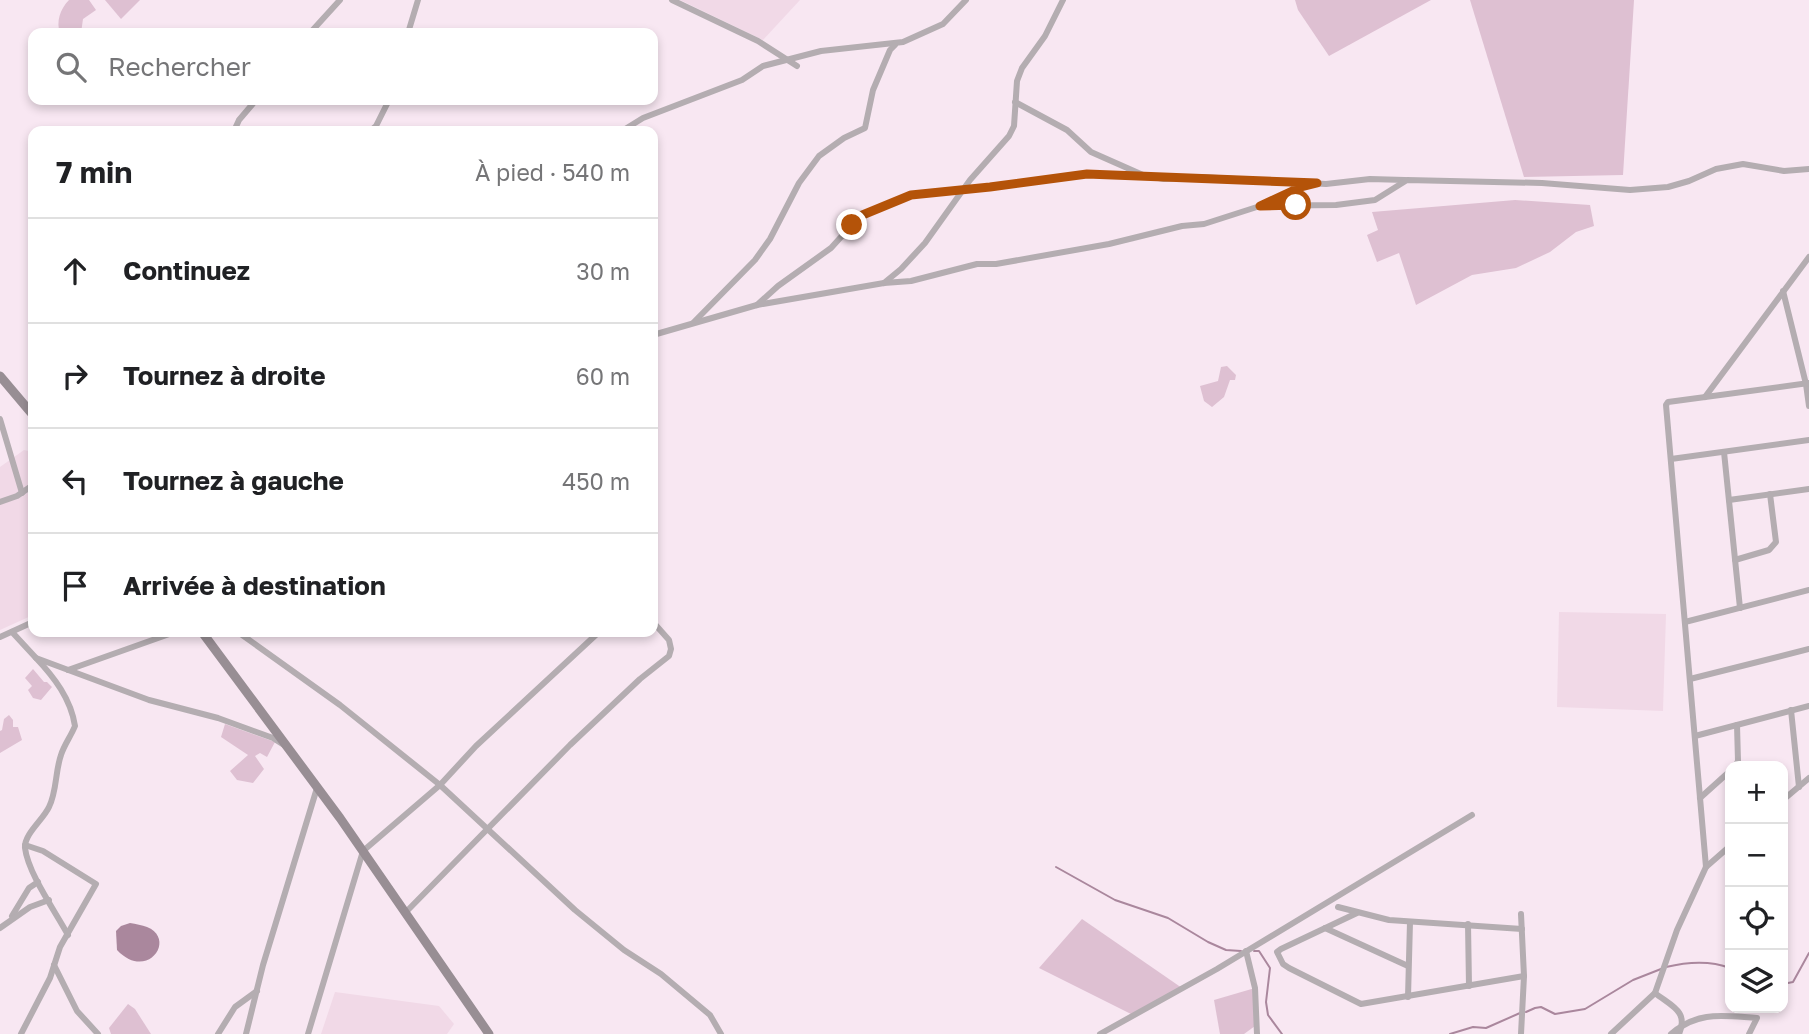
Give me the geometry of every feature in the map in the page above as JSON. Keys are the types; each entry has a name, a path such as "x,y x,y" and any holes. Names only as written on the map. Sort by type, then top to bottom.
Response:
{"main road":[{"path":"0,376 28,409"},
{"path":"206,637 289,747 489,1034"}],"street":[{"path":"315,28 340,0"},
{"path":"410,28 418,0"},
{"path":"672,0 758,41 797,66"},
{"path":"630,126 643,118 742,79 764,66 821,51 897,44 926,34 943,24 966,0"},
{"path":"884,283 925,243 963,189 1009,135 1015,121 1014,102 1022,68 1045,36 1063,0"},
{"path":"692,324 755,260 770,239 799,183 819,156 844,138 865,128 873,90 890,50 897,44"},
{"path":"1014,102 1067,130 1091,152 1143,176"},
{"path":"236,126 252,105"},
{"path":"376,126 386,105"},
{"path":"757,305 778,286 831,248 860,216 911,195 1087,174 1317,183 1407,180 1542,183 1630,190 1668,187 1716,169 1743,164 1784,171 1809,169"},
{"path":"1260,206 1336,205 1375,200 1407,180"},
{"path":"658,334 757,305 884,283 911,281 977,264 996,264 1109,244 1182,226 1204,224 1260,206 1301,187 1317,183"},
{"path":"1705,397 1809,257"},
{"path":"1783,292 1808,383 1809,406"},
{"path":"1706,867 1666,405 1668,402 1808,383"},
{"path":"0,419 22,493"},
{"path":"1671,459 1809,440"},
{"path":"1724,452 1740,608"},
{"path":"0,502 28,489"},
{"path":"1729,500 1809,489"},
{"path":"1735,560 1769,550 1776,542 1770,494"},
{"path":"1685,622 1809,590"},
{"path":"1,635 28,624"},
{"path":"405,913 488,827 620,698 669,656 669,640 658,628"},
{"path":"12,632 57,680 71,710 75,726 60,758 50,805 42,820 26,838 25,845 30,868 68,935"},
{"path":"68,670 161,637"},
{"path":"246,637 340,705 440,785 575,910 624,950 661,974 710,1016 721,1034"},
{"path":"308,1034 363,851 440,785 476,746 594,637"},
{"path":"1690,679 1809,649"},
{"path":"36,658 149,699 229,722 273,738 289,747"},
{"path":"1695,736 1809,706"},
{"path":"1791,710 1799,787"},
{"path":"1737,725 1738,761"},
{"path":"1700,798 1725,776"},
{"path":"1788,796 1809,778"},
{"path":"246,1034 317,788"},
{"path":"1100,1034 1246,951 1472,815"},
{"path":"21,1034 60,947 96,884 43,850 25,845"},
{"path":"1611,1034 1655,993 1677,930 1706,867 1725,850"},
{"path":"0,928 11,918 29,888 38,882"},
{"path":"11,918 49,900"},
{"path":"1338,907 1410,922 1468,923 1522,929"},
{"path":"1357,913 1281,949 1277,952 1283,964 1362,1004 1524,975"},
{"path":"1521,914 1524,975 1521,1034"},
{"path":"1408,997 1410,922"},
{"path":"1468,923 1469,986"},
{"path":"1325,928 1408,967"},
{"path":"1246,951 1255,988 1257,1034"},
{"path":"54,965 77,1011 98,1034"},
{"path":"218,1034 235,1007 257,991"},
{"path":"1655,993 1681,1014 1684,1023 1679,1034"},
{"path":"1671,1034 1684,1023 1700,1017 1758,1018 1749,1034"}],"shaded area":[{"path":"69,0 89,0 96,10 83,19 82,28 59,28 63,7"},
{"path":"105,0 140,0 121,19"},
{"path":"680,0 800,0 763,40"},
{"path":"1295,0 1431,0 1329,56 1298,10"},
{"path":"1470,0 1634,0 1623,175 1524,177"},
{"path":"1515,200 1590,205 1594,226 1576,232 1550,252 1516,268 1472,275 1416,305 1399,253 1377,262 1367,235 1378,230 1372,212"},
{"path":"1227,366 1236,375 1235,380 1230,380 1224,397 1212,407 1204,401 1200,386 1218,381 1221,367"},
{"path":"24,450 28,451 28,617 0,630 0,467"},
{"path":"1559,612 1666,614 1663,711 1557,707"},
{"path":"33,669 52,687 41,700 33,698 28,690 32,686 25,678"},
{"path":"9,715 13,720 13,727 18,727 22,740 0,753 0,731 4,719"},
{"path":"225,724 275,742 267,757 260,753 255,756 264,769 253,783 237,780 230,771 248,755 221,737"},
{"path":"1082,919 1182,988 1133,1015 1039,968"},
{"path":"130,923 147,927 156,933 159,948 148,960 139,962 128,959 117,950 116,931"},
{"path":"1255,988 1255,1026 1244,1034 1220,1034 1214,1000"},
{"path":"335,992 439,1006 454,1024 447,1034 321,1034"},
{"path":"128,1004 135,1009 151,1034 111,1034 109,1028"}],"waterway":[{"path":"1056,867 1115,900 1168,918 1226,950 1241,951"},
{"path":"1254,951 1259,951 1270,968 1266,1002 1268,1015 1282,1034"},
{"path":"1788,983 1793,982 1809,953"},
{"path":"1666,967 1698,963 1725,967"},
{"path":"1526,1012 1541,1007 1555,1014 1585,1009 1633,980 1661,969"},
{"path":"1450,1034 1473,1027 1486,1028 1520,1013"}],"route":[{"path":"852,225 860,216 911,195 1087,174 1317,183 1301,187 1260,206 1296,205"}]}
